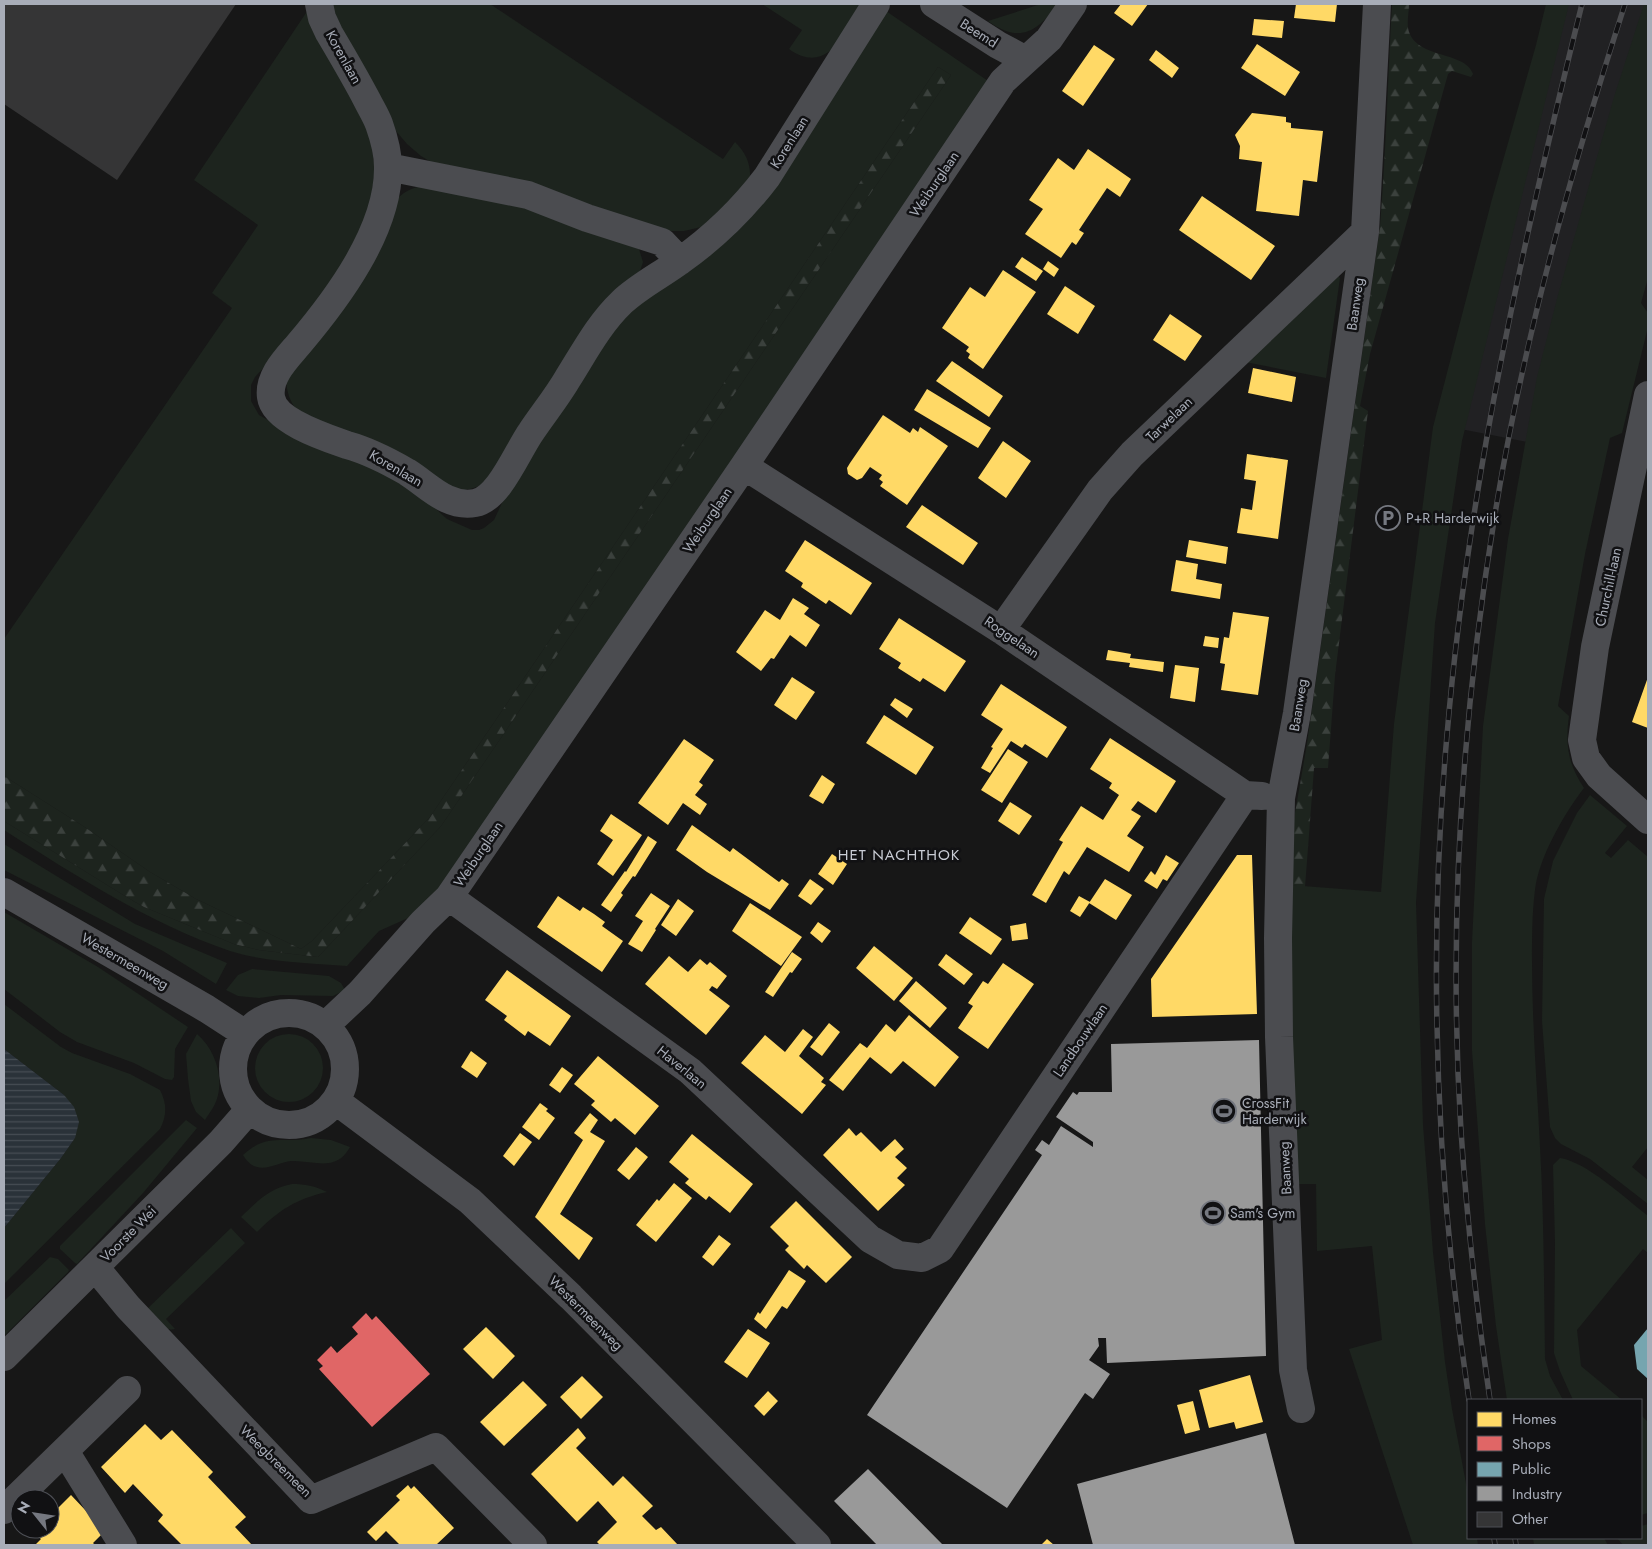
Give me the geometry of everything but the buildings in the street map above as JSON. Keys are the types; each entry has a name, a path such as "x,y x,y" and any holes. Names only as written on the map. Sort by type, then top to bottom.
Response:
{"street":[{"name":"Korenlaan","path":"319,4 322,18 329,33 379,122 386,148 388,167 386,190 374,230 362,255 323,316 276,372 271,390 271,400 280,413 304,428 375,455 410,474 450,501 463,504 476,503 488,499 499,485 527,437 558,394 600,326 625,300 640,288 680,261 723,228 762,184 876,4"},
{"name":"Beemd","path":"934,4 998,45 1026,60"},
{"name":"Weiburglaan","path":"326,1025 360,993 423,922 449,897 744,466 1003,81 1049,39 1073,4"},
{"name":"Baanweg","path":"1300,1409 1293,1370 1279,1037 1278,938 1281,798 1297,713 1365,232 1377,4"},
{"path":"388,167 528,195 587,218 662,242 680,261"},
{"name":"Tarwelaan","path":"1001,630 1100,490 1132,454 1365,232"},
{"name":"Churchill-laan","path":"1648,395 1596,647 1582,740 1586,758 1599,776 1648,820"},
{"name":"Roggelaan","path":"744,466 1001,630 1246,795 1281,798"},
{"name":"Landbouwlaan","path":"898,1255 922,1258 940,1249 1246,795"},
{"name":"Westermeenweg","path":"4,892 207,1009 244,1033"},
{"name":"Haverlaan","path":"449,897 690,1071 870,1239 898,1255"},
{"path":"292,1012 310,1016 326,1025 339,1041 345,1060 346,1078 336,1101 325,1113 306,1123 285,1125 265,1120 250,1110 237,1090 233,1072 234,1053 244,1033 257,1022 274,1014 292,1012"},
{"name":"Westermeenweg","path":"336,1101 470,1201 571,1297 817,1545"},
{"name":"Voorste Wei","path":"4,1357 221,1142 250,1110"},
{"name":"Weegbreemeen","path":"95,1267 128,1307 311,1500 436,1447 533,1545"},
{"path":"4,1510 127,1390"},
{"path":"65,1451 123,1545"}],"shaded area":[{"path":"1552,4 1648,4 1548,446 1435,424"},
{"path":"4,1049 64,1095 74,1107 79,1122 75,1138 61,1158 4,1228"}],"green space":[{"path":"330,4 490,4 723,159 735,142 747,159 750,168 750,179 710,225 684,231 668,231 436,165 421,156 396,131 345,43"},
{"path":"762,4 863,4 850,26 834,47 825,54 815,58 803,56 789,49 802,30"},
{"path":"1041,4 1058,4 1043,22 1027,32 1009,32 988,21"},
{"path":"1392,4 1409,4 1408,28 1412,38 1420,45 1460,61 1468,66 1473,74 1471,77 1452,71 1448,74 1370,354 1360,406 1368,411 1335,675 1328,768 1314,768 1305,887 1290,885 1294,819 1307,744 1380,227"},
{"path":"1546,4 1569,4 1462,441 1435,623 1416,903 1423,1125 1433,1252 1445,1362 1467,1489 1467,1539 1477,1539 1478,1545 1413,1545 1349,1349 1382,1340 1372,1246 1317,1251 1316,1184 1297,1184 1291,1088 1290,885 1381,892 1394,724 1433,427 1492,199"},
{"path":"1644,4 1648,4 1648,278 1641,303 1648,313 1648,327 1622,433 1610,438 1585,554 1558,706 1569,716 1567,736 1569,754 1574,771 1584,788 1568,810 1547,850 1537,877 1533,917 1533,1007 1544,1253 1545,1359 1550,1376 1562,1399 1507,1399 1496,1326 1485,1224 1472,1051 1472,942 1483,726 1508,539 1537,377 1614,97"},
{"path":"310,7 370,134 375,170 369,214 345,264 284,346 255,377 251,385 251,401 259,415 305,441 376,466 425,499 447,519 472,530 484,528 494,520 508,490 607,333 661,286 886,11 991,83 437,893 417,914 379,931 347,966 258,958 230,951 200,940 142,913 86,881 4,830 4,821 144,907 234,944 259,950 318,957 441,826 951,75 938,67 430,817 312,941 301,949 196,899 150,872 86,828 4,776 4,639 232,308 212,293 258,225 194,180"},
{"path":"938,67 951,75 441,826 318,957 259,950 234,944 144,907 4,821 4,776 86,828 150,872 196,899 301,949 312,941 430,817"},
{"path":"421,186 521,206 639,249 643,262 639,274 566,365 483,484 465,490 453,490 297,411 289,397 286,385 286,380 394,202 406,192"},
{"path":"1338,276 1340,278 1326,378 1245,362"},
{"path":"1590,795 1627,826 1605,853 1611,858 1628,840 1648,857 1648,1147 1632,1167 1648,1180 1648,1204 1590,1159 1561,1144 1555,1138 1550,1127 1542,1021 1544,899 1553,861 1577,813"},
{"path":"4,844 135,924 227,963 216,984 163,951 4,870"},
{"path":"4,912 98,967 188,1027 175,1049 174,1077 172,1080 165,1079 134,1063 77,1042 60,1032 4,989"},
{"path":"252,969 329,976 341,983 345,990 333,996 281,995 259,998 238,996 226,990 238,975"},
{"path":"4,1004 61,1047 72,1053 130,1074 160,1090 165,1110 160,1129 4,1284 4,1228 75,1138 64,1095 4,1049"},
{"path":"197,1034 208,1046 216,1062 219,1079 217,1099 205,1120 196,1112 191,1101 188,1079 186,1054"},
{"path":"289,1034 302,1037 313,1044 320,1055 323,1068 320,1081 313,1092 302,1099 289,1102 276,1099 265,1092 258,1081 255,1068 258,1055 265,1044 276,1037"},
{"path":"186,1120 197,1128 143,1193 77,1264 75,1263 60,1249 60,1246"},
{"path":"311,1138 331,1140 350,1147 341,1158 329,1163 291,1161 261,1168 251,1164 243,1155 260,1143 268,1141"},
{"path":"1560,1158 1582,1166 1618,1191 1648,1216 1648,1253 1643,1249 1577,1330 1581,1366 1621,1399 1573,1399 1554,1353 1555,1243 1553,1165"},
{"path":"292,1184 310,1186 327,1192 306,1198 289,1206 273,1217 257,1232 241,1217 270,1192"},
{"path":"231,1228 245,1243 166,1319 175,1329 162,1326 146,1310"},
{"path":"50,1257 58,1259 69,1270 68,1272 4,1336 4,1301"},
{"path":"1642,1416 1648,1422 1648,1513 1642,1515"},
{"path":"1648,1524 1648,1545 1623,1545 1618,1539 1642,1539 1642,1526"},
{"path":"1533,1539 1605,1539 1608,1545 1534,1545"}],"railway":[{"path":"1469,1399 1449,1234 1438,1068 1437,902 1447,735 1456,643 1483,459 1518,276 1582,4"},
{"path":"1490,1399 1469,1232 1457,1054 1457,899 1466,744 1484,590 1506,449 1550,257 1586,130 1625,4"},
{"path":"1494,1539 1495,1545"},
{"path":"1515,1539 1516,1545"}],"place":[{"name":"P+R Harderwijk","path":"1388,518"},
{"name":"CrossFit Harderwijk","path":"1224,1111"},
{"name":"Sam's Gym","path":"1213,1213"}],"district":[{"name":"HET NACHTHOK","path":"899,855"}]}
